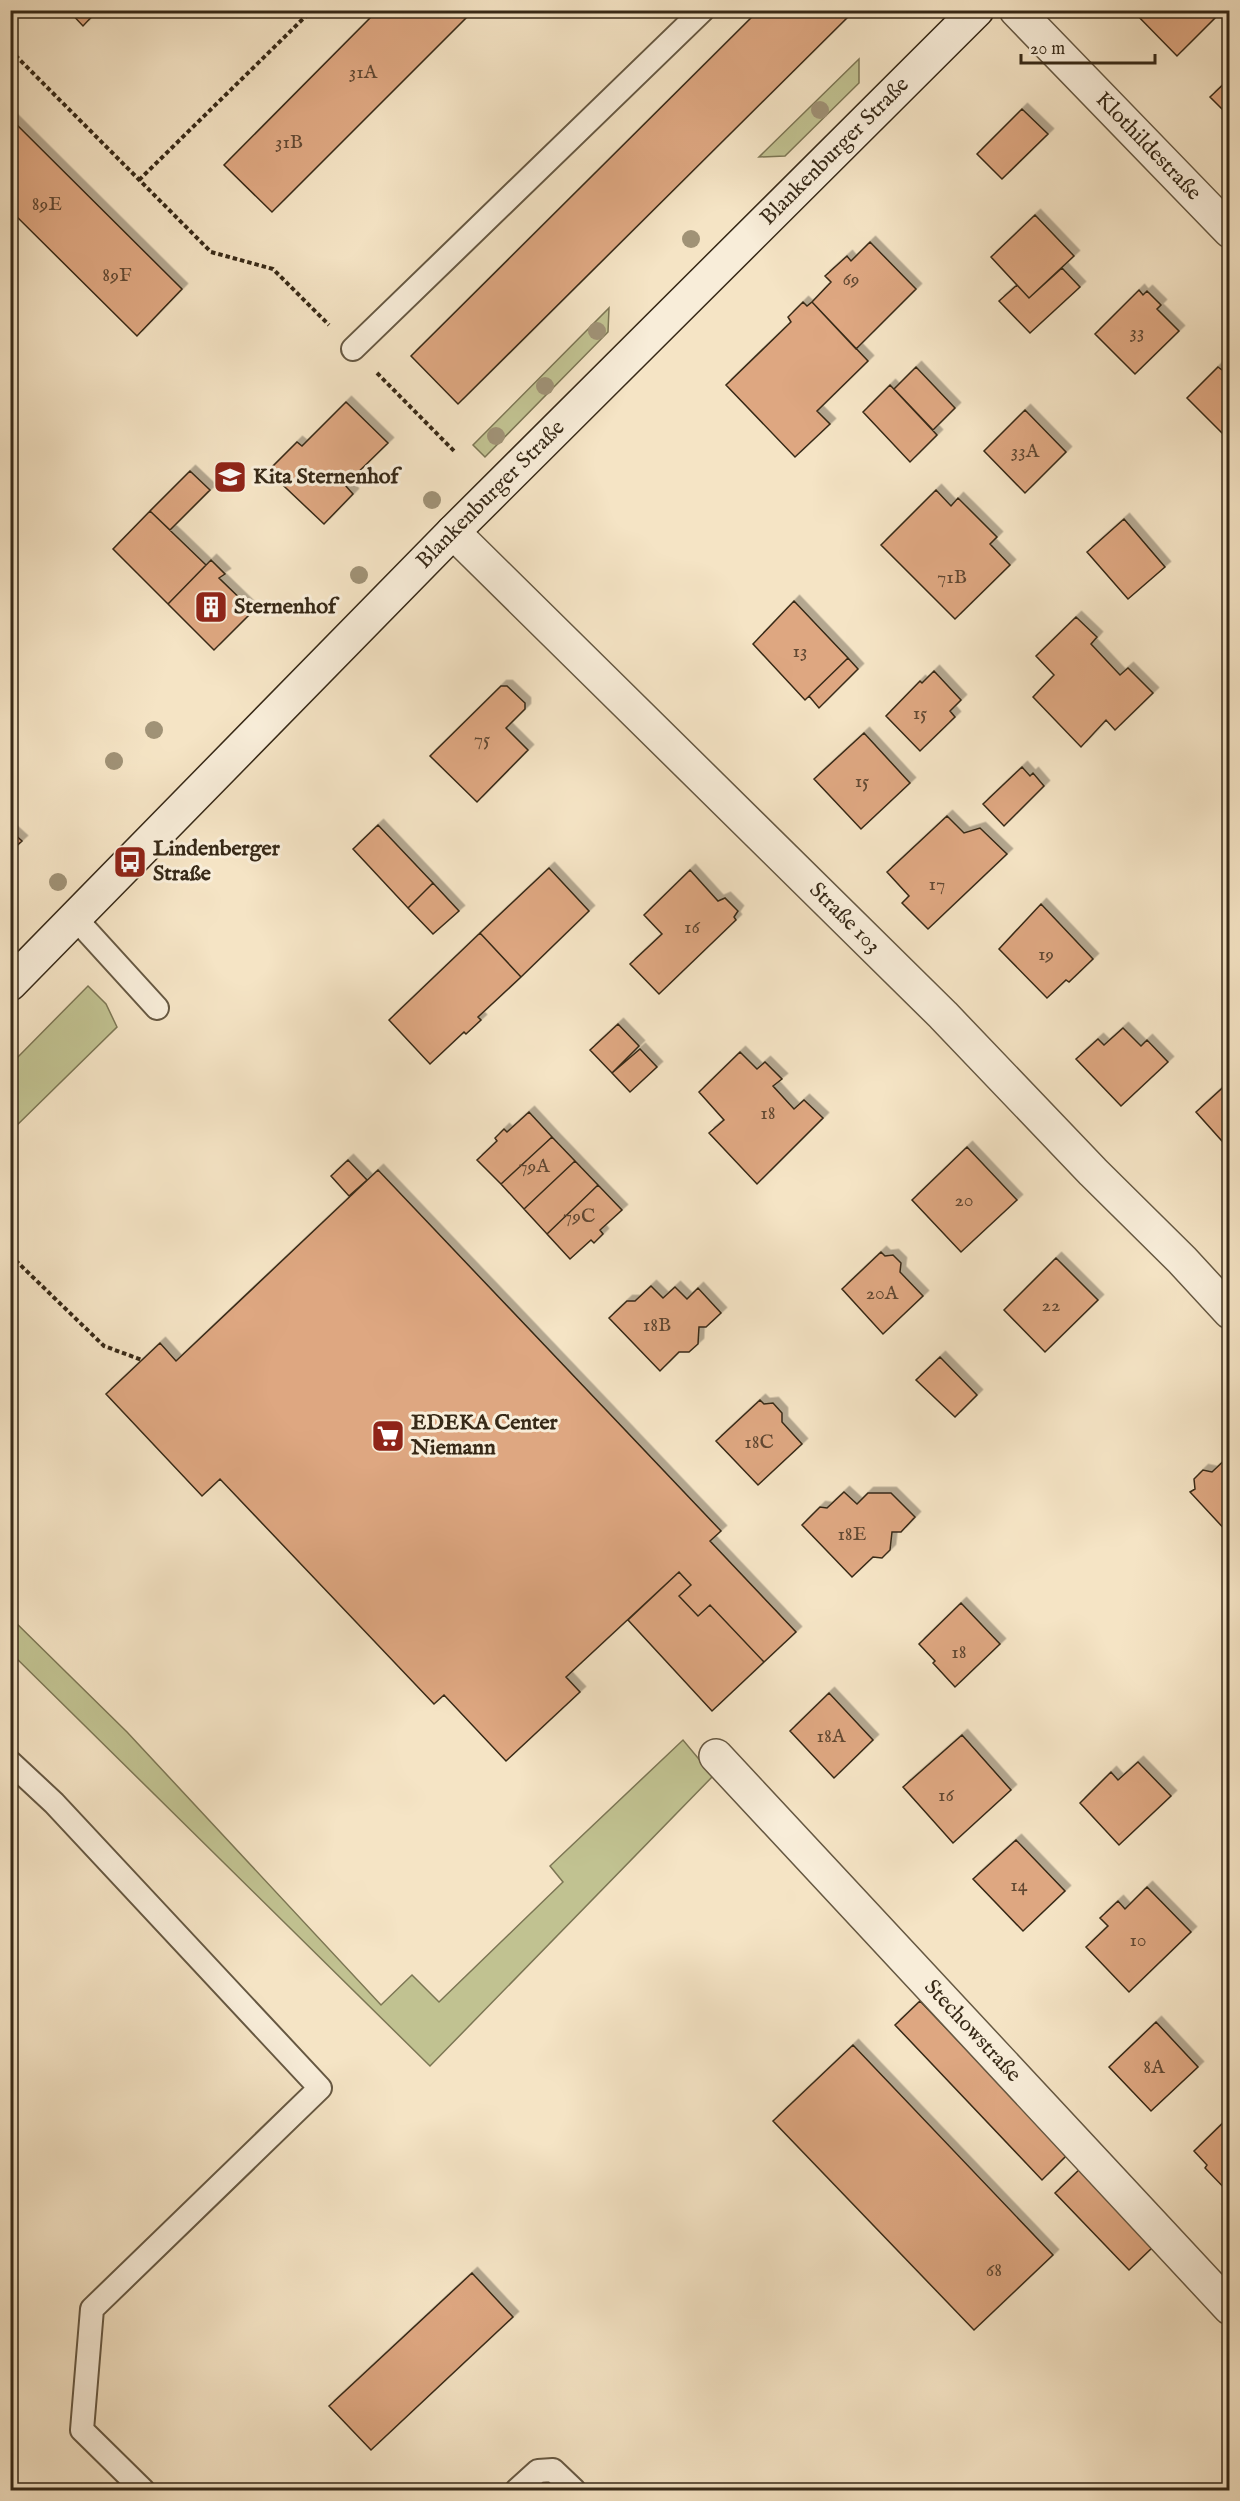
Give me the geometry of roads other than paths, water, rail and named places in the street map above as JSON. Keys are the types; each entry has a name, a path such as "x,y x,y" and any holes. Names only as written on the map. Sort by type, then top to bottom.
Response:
{"street":[{"name":"Blankenburger Straße","path":"10,984 453,532 977,10"},
{"name":"Klothildestraße","path":"1016,10 1230,231"},
{"name":"Straße 103","path":"453,532 943,1015 1230,1312"},
{"name":"Stechowstraße","path":"716,1756 1230,2308"}],"lane":[{"path":"353,349 703,10"},
{"path":"75,918 157,1008"},
{"path":"10,1762 62,1811 320,2088 92,2309 82,2430 142,2490"},
{"path":"517,2490 538,2471 553,2470 574,2490"}],"place":[{"name":"Kita Sternenhof","path":"230,477"},
{"name":"Sternenhof","path":"211,607"},
{"name":"Lindenberger Straße","path":"130,862"},
{"name":"EDEKA Center Niemann","path":"388,1436"}]}
